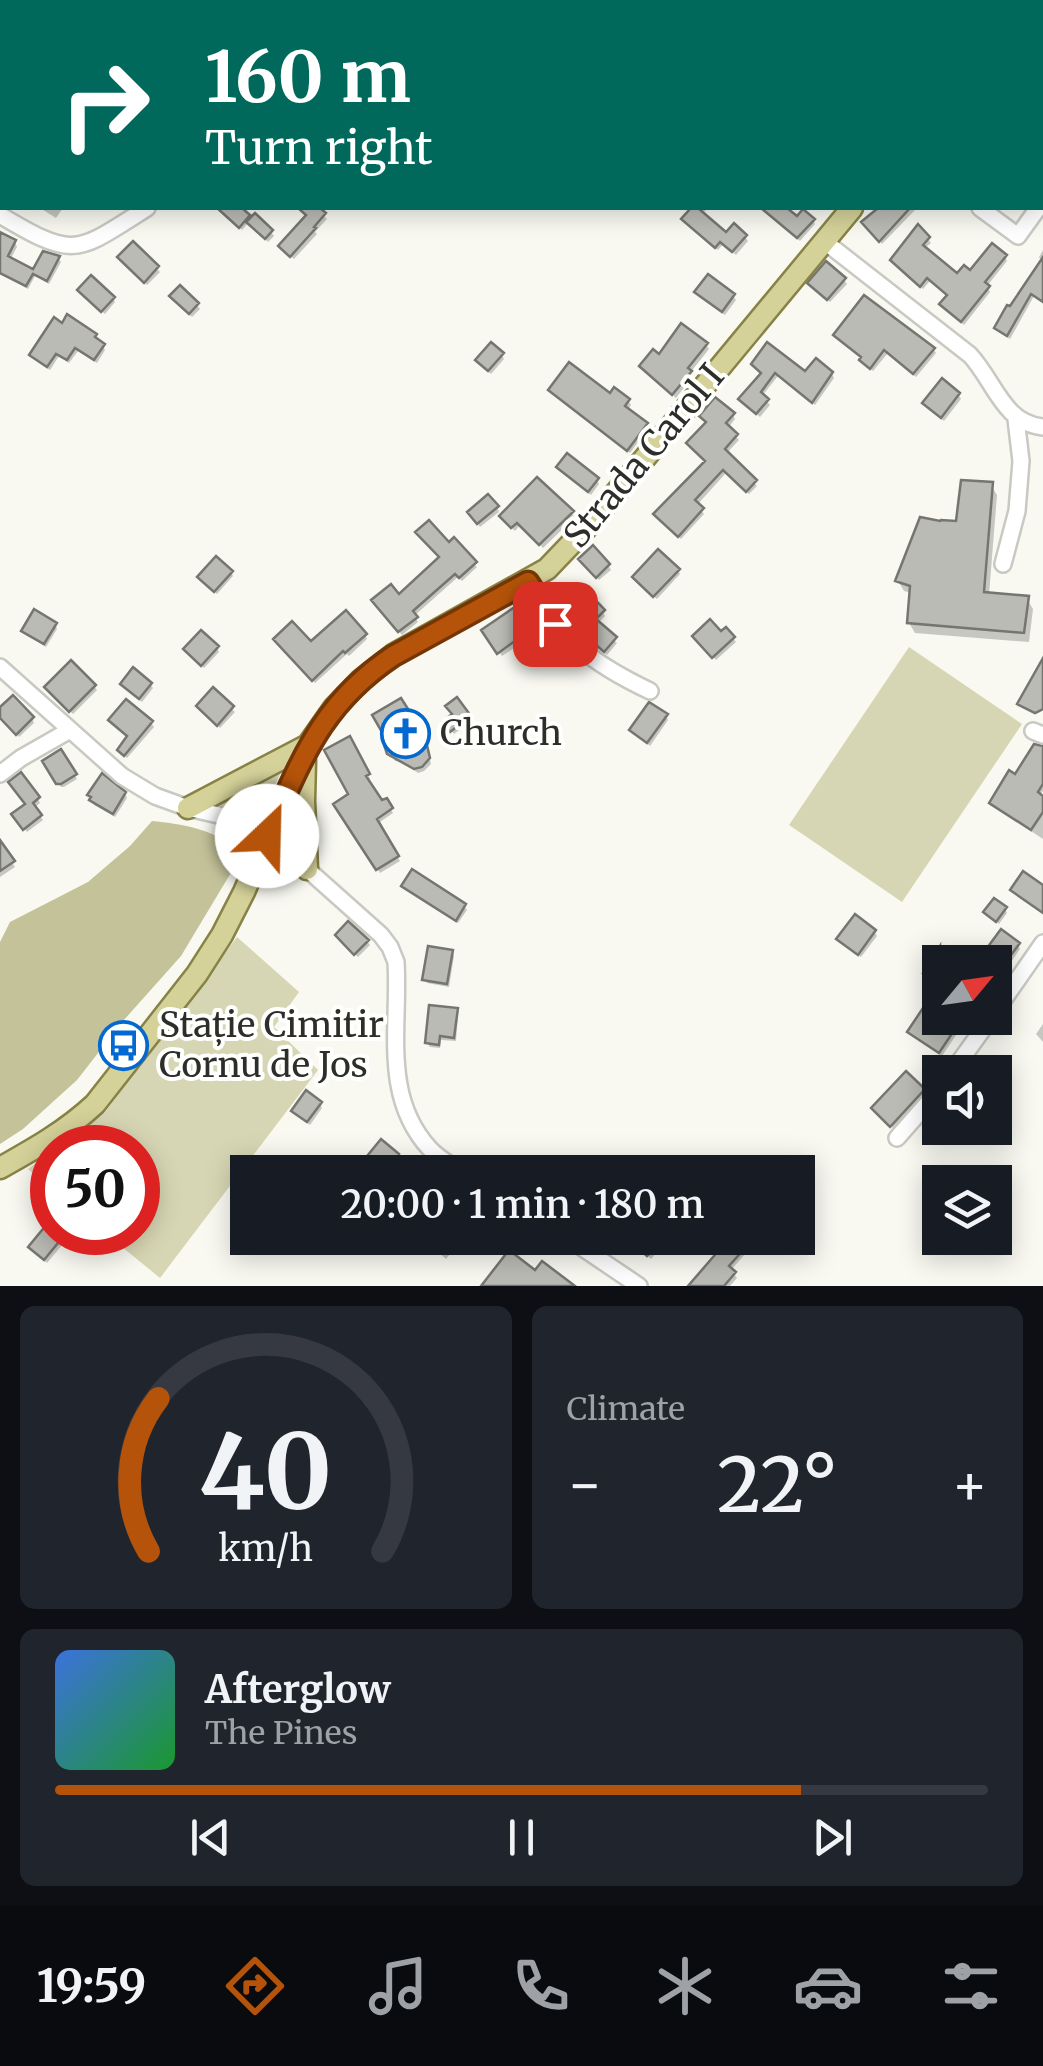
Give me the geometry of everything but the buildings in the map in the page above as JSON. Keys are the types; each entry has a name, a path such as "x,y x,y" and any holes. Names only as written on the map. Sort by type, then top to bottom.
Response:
{"main road":[{"name":"Strada Carol I","path":"0,1168 76,1122 110,1085 212,952 237,907 308,744 334,708 376,667 528,582 560,557 824,241 842,211"},
{"path":"188,808 308,744"},
{"path":"308,744 304,787 308,869"}],"street":[{"path":"0,215 48,242 67,247 101,237 143,210"},
{"path":"983,210 1018,236 1036,210"},
{"path":"824,241 970,356 1016,419 1043,427"},
{"path":"1003,564 1017,511 1021,462 1016,419"},
{"path":"528,582 555,624 583,652 650,692"},
{"path":"0,667 122,776 155,796 251,825 308,869 381,935 396,962 396,1072 401,1099 412,1125 436,1155"},
{"path":"0,774 70,730"},
{"path":"1012,988 1043,943"},
{"path":"897,1138 922,1109"},
{"path":"593,1255 639,1286"}],"green space":[{"path":"909,647 1022,724 902,902 789,825"},
{"path":"282,770 264,808 254,814 212,803"},
{"path":"237,937 299,992 274,1027 318,1070 253,1155 230,1155 230,1186 160,1278 132,1255 160,1255 160,1125 88,1125 105,1112"}],"shaded area":[{"path":"152,821 194,828 232,845 232,871 181,956 77,1080 23,1129 0,1144 0,942 10,922 88,882"}],"place":[{"name":"Church","path":"405,733"},
{"name":"Stație Cimitir Cornu de Jos","path":"124,1045"}],"route":[{"path":"267,836 308,744 334,708 376,667 528,582 555,624"}]}
